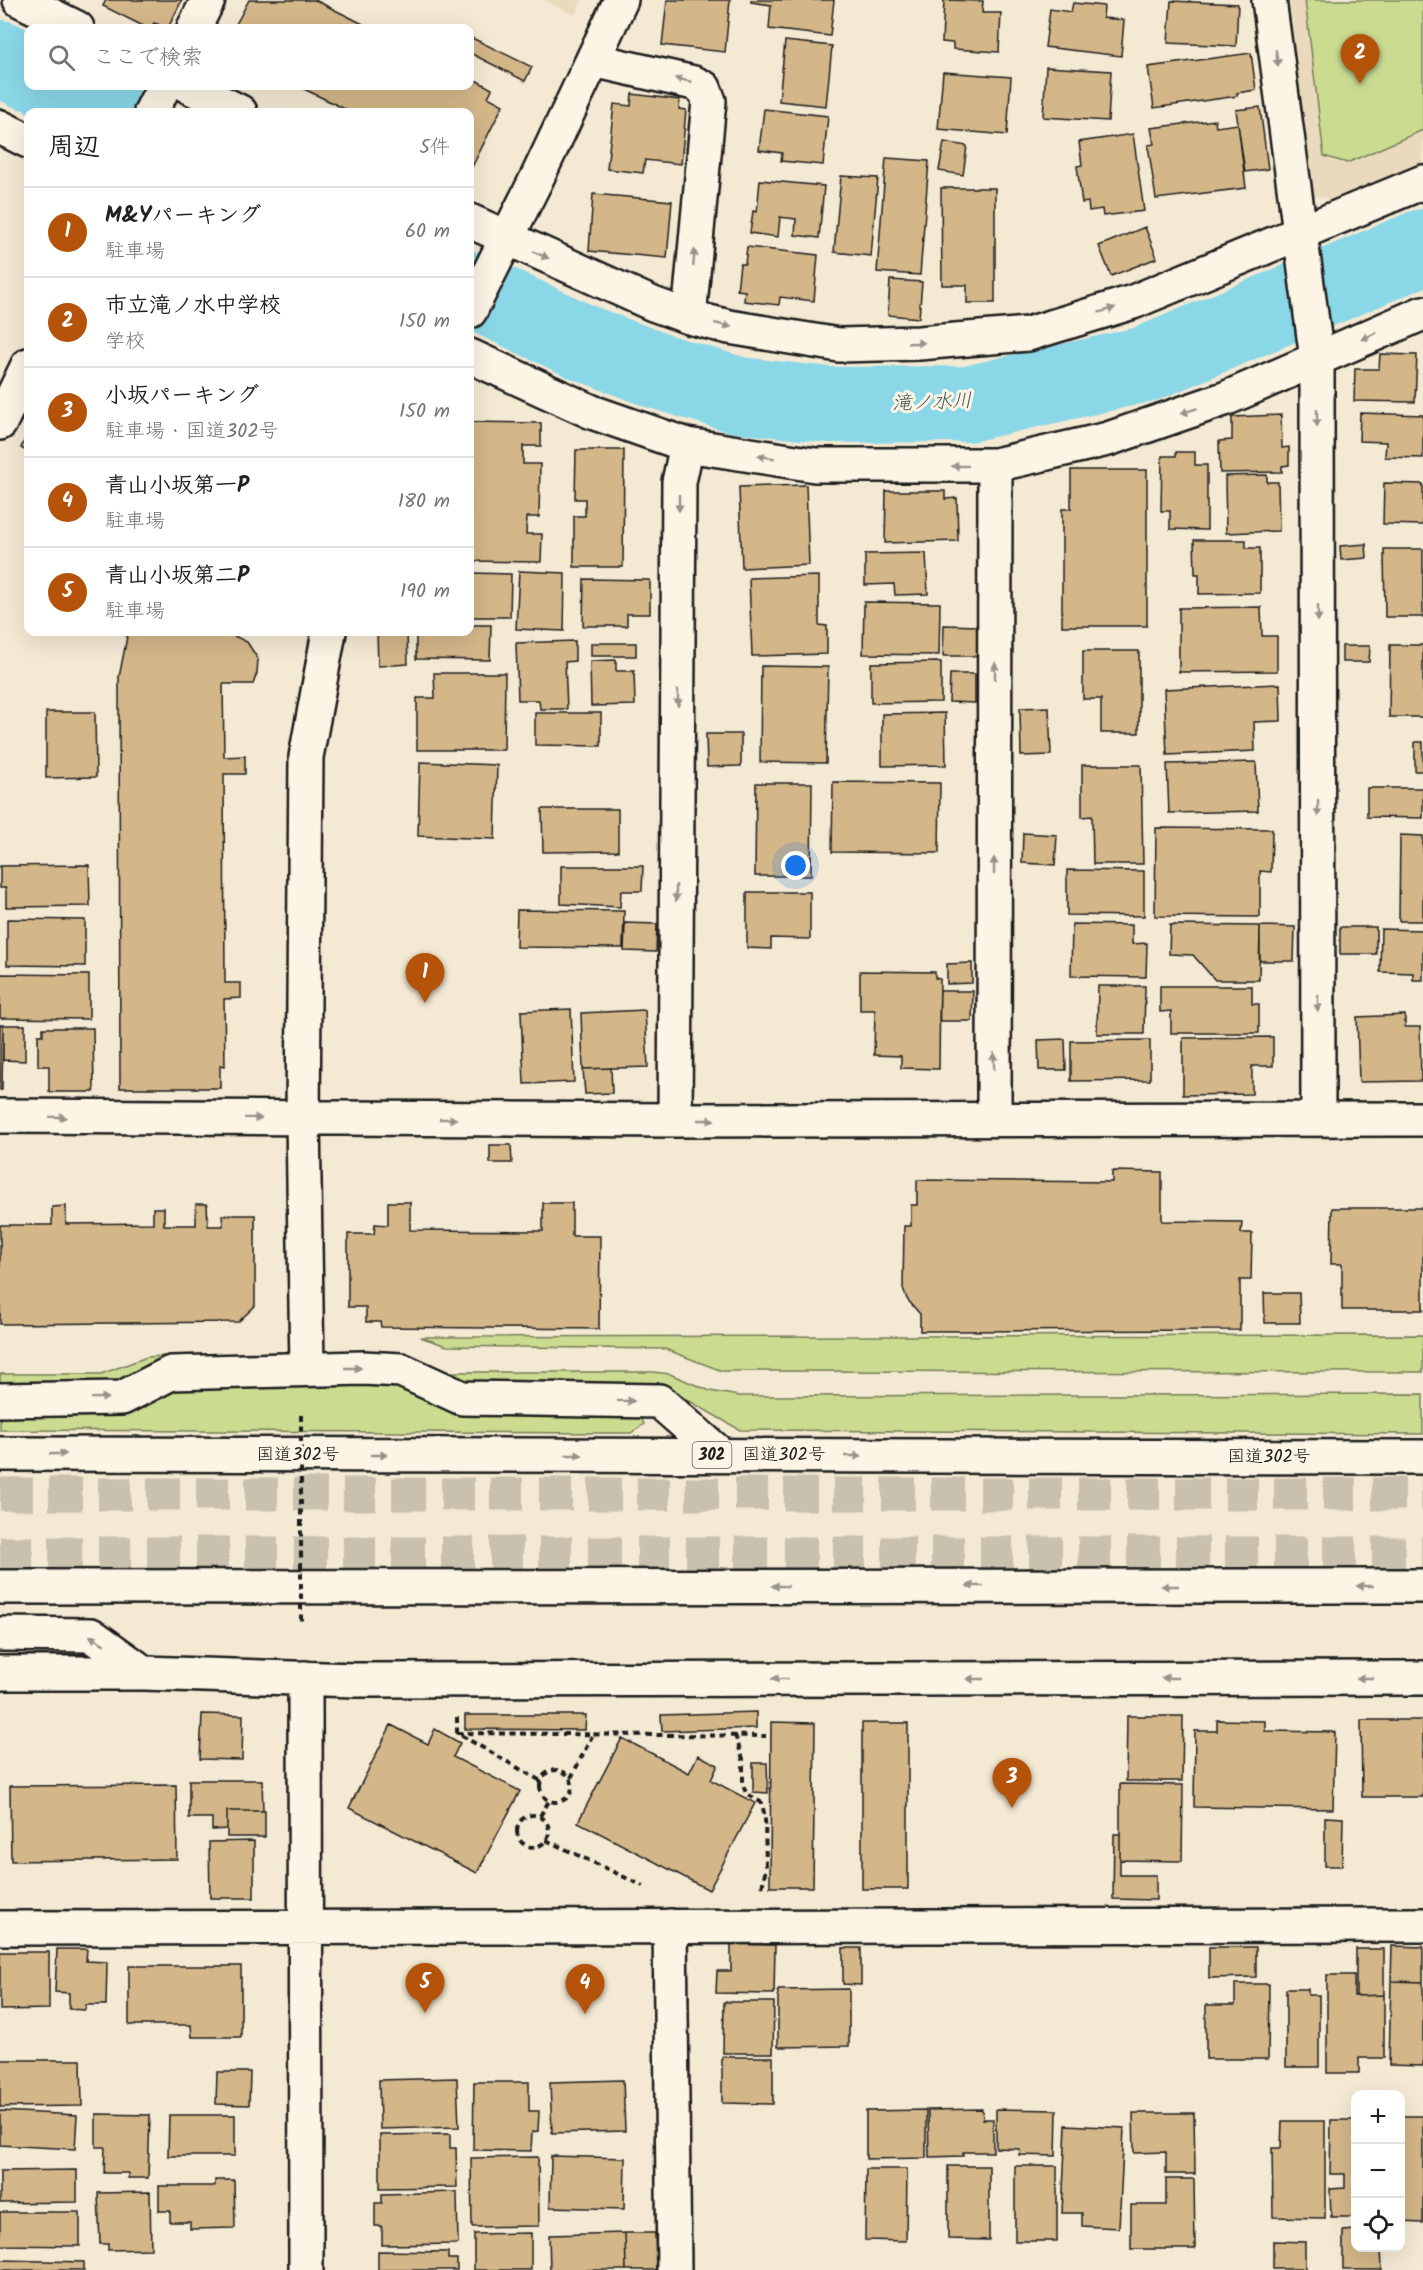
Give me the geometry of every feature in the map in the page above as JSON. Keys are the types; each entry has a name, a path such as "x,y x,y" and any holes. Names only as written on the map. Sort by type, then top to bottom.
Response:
{"main road":[{"path":"20,0 70,24"},
{"path":"196,24 208,0"},
{"path":"474,302 621,0"},
{"path":"1269,0 1317,359 1318,1119"},
{"path":"593,60 694,83 707,93 709,101 689,317"},
{"path":"196,90 232,108"},
{"path":"0,127 24,139"},
{"path":"474,223 653,304 689,317 729,327 839,345 919,344 1028,334 1133,302 1423,182"},
{"path":"474,358 592,412 687,445 815,465 995,465 1108,439 1227,398 1423,313"},
{"path":"0,423 24,373"},
{"path":"675,1120 679,482 687,445"},
{"path":"994,1119 995,465"},
{"path":"307,1368 303,1119 306,757 328,636"},
{"path":"0,1116 675,1120 1423,1119"},
{"path":"0,1400 122,1398 171,1373 307,1368 400,1371 462,1398 659,1401 721,1455"},
{"name":"国道302号","path":"0,1454 1423,1457"},
{"path":"0,1587 1423,1586"},
{"path":"0,1634 91,1635 144,1673"},
{"path":"0,1673 144,1673 305,1678 1423,1678"},
{"path":"305,1678 306,2270"},
{"path":"0,1928 1423,1925"},
{"path":"670,1926 674,2270"}],"path":[{"path":"290,1622 301,1622 301,1415"},
{"path":"457,1710 457,1733"},
{"path":"457,1733 766,1736"},
{"path":"457,1733 541,1781"},
{"path":"571,1779 558,1770 544,1775 540,1789 549,1801 556,1802 566,1799 572,1790 571,1779 592,1736"},
{"path":"735,1736 743,1759 743,1785 746,1793 762,1803 765,1818 766,1867 762,1885"},
{"path":"540,1816 549,1801"},
{"path":"530,1815 540,1816 547,1824 548,1835 543,1844 527,1846 517,1835 518,1824 530,1815"}],"shaded area":[{"path":"544,0 582,0 575,15"},
{"path":"1285,0 1423,0 1423,168 1341,203 1314,195"}],"green space":[{"path":"1305,0 1423,0 1423,130 1347,163 1324,156"},
{"path":"1423,1335 1423,1372 722,1371 665,1349 447,1346 420,1337"},
{"path":"184,1355 163,1363 125,1385 0,1390 0,1374 101,1374 147,1357"},
{"path":"438,1372 653,1372 670,1374 710,1391 739,1396 1423,1394 1423,1434 740,1430 679,1395 661,1390 468,1388"},
{"path":"400,1383 640,1416 644,1424 631,1433 0,1430 0,1412 157,1388"}],"building":[{"path":"106,0 182,0 170,24 139,24 103,6"},
{"path":"249,0 315,0 363,24 236,24"},
{"path":"667,0 730,0 725,52 662,45"},
{"path":"751,0 834,0 830,36 769,29 771,5 751,2"},
{"path":"944,0 983,1 982,13 1001,13 999,52 953,49 953,43 942,42"},
{"path":"1171,1 1238,4 1236,46 1168,43"},
{"path":"1073,3 1104,6 1103,18 1124,20 1121,56 1045,47 1050,9 1071,12"},
{"path":"474,39 532,67 525,81 474,55"},
{"path":"785,41 832,46 826,106 779,101"},
{"path":"1251,53 1256,90 1237,93 1237,96 1154,108 1148,67"},
{"path":"1046,67 1111,71 1108,121 1043,117"},
{"path":"943,72 1011,77 1007,135 938,129"},
{"path":"474,79 492,89 488,97 503,105 474,163 474,108 343,108 306,90 474,90"},
{"path":"632,94 680,100 679,109 686,110 681,164 645,160 643,173 607,169 614,104 631,106"},
{"path":"1260,107 1268,169 1245,172 1236,110"},
{"path":"764,109 828,116 823,165 781,161 782,153 759,150"},
{"path":"1215,120 1216,127 1238,124 1246,188 1156,199 1148,145 1154,144 1151,128"},
{"path":"1133,134 1144,211 1103,216 1102,209 1089,211 1088,202 1082,203 1077,166 1082,165 1079,142"},
{"path":"944,142 967,146 963,175 939,171"},
{"path":"886,158 929,161 920,275 877,272"},
{"path":"841,176 878,178 871,256 834,252"},
{"path":"760,180 824,186 819,238 795,235 796,219 780,217 778,237 750,233 753,211 757,212"},
{"path":"941,188 995,188 995,303 967,303 967,285 942,285"},
{"path":"593,194 672,201 667,258 589,251"},
{"path":"1145,227 1157,258 1111,276 1099,246"},
{"path":"747,247 818,255 814,301 780,297 779,305 744,301 745,291 737,290 740,264 745,264"},
{"path":"890,280 922,282 919,318 888,315"},
{"path":"1380,354 1417,355 1415,402 1354,401 1355,369 1379,369"},
{"path":"1360,413 1423,415 1423,458 1385,457 1386,442 1359,441"},
{"path":"1281,415 1282,448 1289,447 1289,465 1282,466 1282,472 1220,473 1219,441 1232,440 1232,417"},
{"path":"474,422 541,423 541,446 523,446 523,464 540,464 539,517 527,517 526,534 542,534 541,562 474,561"},
{"path":"576,450 624,450 623,567 574,567 574,516 585,516 585,499 575,499"},
{"path":"1176,452 1195,452 1195,465 1207,465 1207,530 1170,529 1170,511 1161,511 1162,456 1176,456"},
{"path":"1071,470 1147,470 1147,626 1062,626 1062,509 1071,509"},
{"path":"1267,475 1267,482 1278,482 1279,531 1226,533 1225,476"},
{"path":"1384,483 1423,484 1423,525 1383,524"},
{"path":"806,485 809,565 742,568 739,487"},
{"path":"886,491 945,491 945,499 957,498 958,541 885,543"},
{"path":"1194,540 1246,540 1246,548 1260,548 1260,593 1199,594 1199,574 1195,574"},
{"path":"1366,544 1367,558 1341,560 1340,546"},
{"path":"1384,549 1423,549 1423,617 1385,617"},
{"path":"926,553 928,594 895,595 894,584 865,585 865,554"},
{"path":"519,571 565,573 564,631 516,629"},
{"path":"474,573 511,574 510,617 474,617"},
{"path":"819,576 819,625 827,626 827,654 752,656 749,578"},
{"path":"584,579 650,580 650,614 627,614 627,626 583,626"},
{"path":"864,602 940,603 939,655 863,654"},
{"path":"1261,607 1262,636 1277,636 1277,671 1179,672 1179,608"},
{"path":"474,625 491,625 490,660 416,659 416,636 474,636"},
{"path":"944,625 978,626 977,656 943,656"},
{"path":"127,636 234,636 247,642 258,659 253,684 223,684 224,757 245,756 245,774 224,774 225,983 241,983 241,998 224,999 225,1066 220,1065 220,1088 120,1088 119,677"},
{"path":"377,636 407,636 408,664 378,666"},
{"path":"575,641 575,661 565,662 567,709 540,709 539,700 518,700 516,643"},
{"path":"591,643 636,643 636,656 591,656"},
{"path":"1390,645 1423,645 1423,717 1389,717"},
{"path":"1342,646 1370,646 1369,662 1342,662"},
{"path":"1083,651 1139,651 1139,733 1101,733 1101,699 1083,699"},
{"path":"616,660 616,671 634,671 635,705 591,706 590,661"},
{"path":"941,662 941,702 871,703 871,663"},
{"path":"761,666 828,667 826,763 760,762"},
{"path":"434,673 505,673 504,750 417,750 417,698 435,698"},
{"path":"950,674 975,674 975,703 949,702"},
{"path":"1280,684 1281,721 1254,722 1255,751 1167,755 1164,689"},
{"path":"1049,707 1051,755 1021,756 1020,708"},
{"path":"46,712 95,712 96,777 46,778"},
{"path":"535,713 601,713 601,746 535,745"},
{"path":"945,713 946,765 882,766 882,714"},
{"path":"706,734 741,734 741,766 707,767"},
{"path":"1415,742 1423,742 1423,771 1415,771"},
{"path":"420,762 497,765 495,839 418,836"},
{"path":"1256,762 1258,811 1169,813 1167,764"},
{"path":"1082,765 1141,765 1143,864 1093,864 1092,816 1082,817"},
{"path":"833,782 940,783 939,853 832,852"},
{"path":"756,783 812,783 811,876 755,876"},
{"path":"1367,788 1423,788 1423,818 1367,817"},
{"path":"542,809 618,809 618,851 543,852"},
{"path":"1156,828 1272,829 1271,872 1260,871 1260,917 1155,916"},
{"path":"1023,833 1057,835 1055,865 1022,863"},
{"path":"1400,835 1423,836 1423,921 1399,921"},
{"path":"89,865 90,906 6,907 6,888 0,888 0,866"},
{"path":"561,866 643,866 642,891 621,891 620,907 561,904"},
{"path":"1067,870 1144,871 1144,916 1067,915"},
{"path":"747,892 810,892 810,939 771,938 771,949 747,948"},
{"path":"517,910 624,911 623,948 516,947"},
{"path":"7,919 85,920 85,966 7,965"},
{"path":"625,923 657,924 656,952 624,951"},
{"path":"1072,924 1132,925 1132,944 1147,943 1146,977 1071,976"},
{"path":"1170,925 1260,926 1259,980 1215,980 1193,955 1169,954"},
{"path":"1260,926 1295,927 1294,961 1260,961"},
{"path":"1340,927 1376,927 1376,954 1340,954"},
{"path":"1381,929 1423,930 1423,980 1413,980 1413,973 1380,972"},
{"path":"972,963 972,983 947,984 947,964"},
{"path":"860,971 935,972 935,978 940,979 939,1069 901,1068 901,1056 874,1055 875,1010 860,1010"},
{"path":"0,974 89,975 89,1019 0,1018"},
{"path":"1098,986 1145,986 1144,1034 1097,1034"},
{"path":"1160,986 1252,986 1252,1004 1259,1004 1259,1033 1171,1033 1171,1011 1160,1012"},
{"path":"940,991 973,991 972,1021 939,1021"},
{"path":"571,1009 574,1082 524,1084 521,1011"},
{"path":"645,1010 648,1067 583,1069 581,1013"},
{"path":"1405,1015 1405,1027 1420,1027 1421,1081 1359,1082 1357,1017"},
{"path":"0,1025 3,1025 2,1090 0,1090"},
{"path":"3,1025 25,1025 25,1061 3,1060"},
{"path":"43,1028 93,1028 94,1092 49,1092 49,1066 38,1066 38,1035 43,1035"},
{"path":"1273,1037 1273,1066 1252,1066 1252,1094 1183,1095 1183,1038"},
{"path":"1065,1039 1066,1070 1039,1070 1038,1040"},
{"path":"1150,1040 1150,1080 1071,1081 1071,1041"},
{"path":"611,1068 612,1093 585,1094 583,1069"},
{"path":"490,1145 511,1145 512,1163 490,1163"},
{"path":"1112,1171 1162,1172 1162,1221 1242,1222 1241,1233 1252,1233 1251,1280 1240,1280 1240,1330 920,1331 920,1314 907,1299 903,1288 904,1226 911,1226 911,1205 917,1205 917,1180 1112,1182"},
{"path":"388,1202 410,1202 410,1230 543,1231 543,1203 572,1203 572,1236 600,1236 599,1329 381,1327 380,1322 366,1322 366,1307 348,1307 348,1234 374,1234 375,1224 388,1225"},
{"path":"196,1204 207,1204 208,1226 223,1226 222,1215 255,1215 255,1306 238,1322 0,1324 0,1225 52,1225 52,1207 66,1206 66,1224 153,1223 153,1208 164,1208 164,1225 196,1225"},
{"path":"1332,1208 1423,1208 1423,1310 1342,1310 1342,1264 1331,1264"},
{"path":"1264,1293 1299,1293 1300,1323 1265,1323"},
{"path":"756,1712 756,1728 662,1731 661,1715"},
{"path":"202,1714 243,1715 242,1760 200,1759"},
{"path":"465,1715 586,1715 585,1730 465,1729"},
{"path":"1127,1716 1183,1716 1182,1781 1126,1781"},
{"path":"1217,1720 1265,1721 1265,1731 1335,1732 1333,1809 1194,1807 1195,1731 1217,1731"},
{"path":"1361,1720 1423,1720 1423,1797 1362,1797"},
{"path":"771,1722 815,1723 813,1887 770,1887"},
{"path":"862,1723 908,1723 908,1889 862,1889"},
{"path":"391,1725 428,1744 435,1729 460,1743 453,1757 520,1791 477,1873 349,1808"},
{"path":"622,1738 689,1773 698,1755 718,1765 711,1780 755,1803 709,1890 578,1822"},
{"path":"753,1763 767,1763 768,1793 753,1792"},
{"path":"189,1780 262,1780 263,1811 227,1811 227,1829 212,1830 212,1818 189,1818"},
{"path":"1120,1784 1183,1785 1182,1861 1120,1860"},
{"path":"176,1785 177,1859 11,1861 10,1786"},
{"path":"227,1811 265,1811 265,1837 227,1837"},
{"path":"1325,1817 1343,1818 1342,1866 1325,1866"},
{"path":"1114,1834 1120,1834 1120,1875 1156,1875 1156,1900 1113,1899"},
{"path":"254,1841 254,1898 210,1898 209,1842"},
{"path":"731,1944 775,1945 774,1994 716,1993 717,1971 731,1971"},
{"path":"1392,1946 1423,1947 1423,1982 1391,1981"},
{"path":"1209,1947 1256,1947 1256,1977 1209,1978"},
{"path":"843,1948 861,1948 861,1985 843,1984"},
{"path":"57,1949 87,1949 86,1961 107,1962 106,2005 86,2005 85,2010 69,2009 69,1993 55,1992"},
{"path":"1356,1949 1384,1949 1384,1995 1356,1996"},
{"path":"0,1952 49,1952 49,2009 0,2010"},
{"path":"129,1966 241,1966 241,2037 192,2037 191,2025 129,2025"},
{"path":"1327,1975 1354,1975 1354,1996 1384,1995 1384,2058 1359,2058 1359,2073 1327,2073"},
{"path":"1391,1981 1423,1982 1423,2066 1389,2065"},
{"path":"1235,1984 1269,1984 1268,2059 1206,2059 1206,2005 1235,2005"},
{"path":"849,1989 849,2046 778,2047 778,1990"},
{"path":"1286,1989 1308,1989 1308,1995 1319,1995 1319,2067 1286,2067"},
{"path":"724,2002 774,2002 773,2053 723,2053"},
{"path":"722,2057 773,2057 773,2104 722,2103"},
{"path":"0,2060 81,2060 82,2106 0,2107"},
{"path":"217,2072 250,2072 249,2105 216,2104"},
{"path":"457,2078 459,2127 380,2129 379,2080"},
{"path":"623,2080 625,2131 552,2133 550,2082"},
{"path":"474,2082 529,2082 529,2111 539,2111 538,2131 532,2132 531,2151 473,2150"},
{"path":"982,2109 983,2119 993,2119 993,2152 963,2152 963,2156 929,2157 928,2110"},
{"path":"996,2109 1057,2110 1056,2156 1019,2155 1020,2149 996,2148"},
{"path":"926,2110 926,2158 866,2159 866,2111"},
{"path":"0,2111 77,2115 75,2149 0,2145"},
{"path":"1133,2113 1194,2113 1195,2174 1166,2174 1166,2152 1134,2153"},
{"path":"96,2114 150,2115 148,2178 128,2178 128,2173 104,2173 105,2147 96,2147"},
{"path":"169,2115 235,2115 235,2156 168,2156"},
{"path":"1405,2116 1423,2116 1423,2223 1405,2222"},
{"path":"1331,2120 1351,2120 1351,2217 1331,2217 1330,2189 1345,2188 1345,2174 1330,2174"},
{"path":"1282,2121 1325,2121 1325,2218 1273,2217 1272,2148 1281,2148"},
{"path":"1066,2125 1124,2128 1119,2228 1082,2226 1082,2213 1062,2213"},
{"path":"450,2134 450,2148 456,2148 457,2187 380,2188 380,2135"},
{"path":"551,2156 625,2158 624,2209 550,2207"},
{"path":"538,2157 539,2226 472,2227 471,2158"},
{"path":"948,2166 989,2166 989,2240 948,2239"},
{"path":"1015,2166 1057,2166 1057,2241 1015,2241"},
{"path":"866,2169 907,2169 906,2241 865,2240"},
{"path":"77,2170 77,2202 0,2203 0,2171"},
{"path":"1166,2179 1194,2179 1195,2249 1131,2249 1131,2205 1166,2205"},
{"path":"215,2180 234,2180 235,2228 190,2229 190,2222 170,2222 170,2211 159,2211 159,2186 215,2186"},
{"path":"150,2192 151,2249 108,2250 108,2244 100,2244 98,2193"},
{"path":"457,2192 458,2244 382,2245 382,2226 375,2226 375,2203 382,2203 382,2194"},
{"path":"0,2212 80,2212 80,2246 0,2245"},
{"path":"1351,2230 1351,2252 1381,2252 1382,2270 1343,2270 1343,2231"},
{"path":"531,2233 531,2270 474,2270 474,2234"},
{"path":"625,2233 626,2270 550,2270 549,2235"},
{"path":"625,2233 655,2233 657,2270 626,2270"},
{"path":"1273,2241 1305,2242 1305,2269 1273,2269"},
{"path":"378,2251 448,2252 448,2259 457,2259 457,2270 378,2270"},
{"path":"0,2260 84,2262 84,2270 0,2270"}],"waterway":[{"name":"滝ノ水川","path":"0,58 24,70"},
{"name":"滝ノ水川","path":"62,90 100,108"},
{"name":"滝ノ水川","path":"474,291 582,342 658,371 738,395 830,405 967,404 1146,364 1423,247"}],"tunnel":[{"path":"0,1494 1423,1494"},
{"path":"0,1553 1423,1553"}],"place":[{"name":"市立滝ノ水中学校","path":"1360,84"},
{"name":"M&Yパーキング","path":"425,1003"},
{"name":"小坂パーキング","path":"1012,1808"},
{"name":"青山小坂第二P","path":"425,2013"},
{"name":"青山小坂第一P","path":"585,2014"}]}
